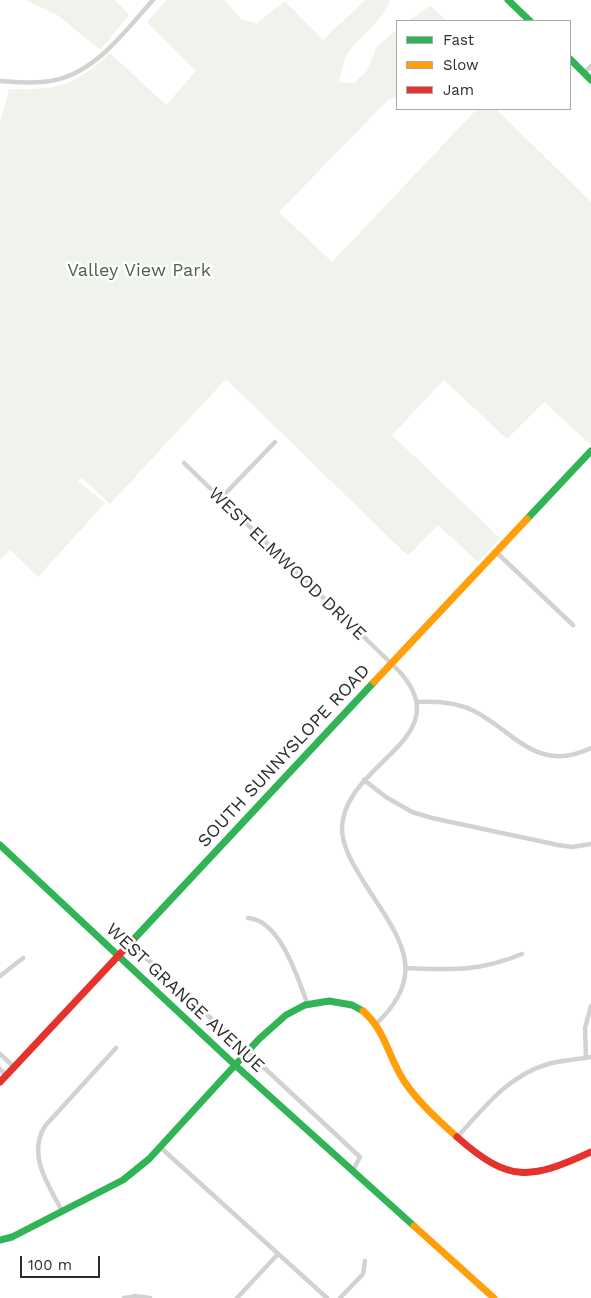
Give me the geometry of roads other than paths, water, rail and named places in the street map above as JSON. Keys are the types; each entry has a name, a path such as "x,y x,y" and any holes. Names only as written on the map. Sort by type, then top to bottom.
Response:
{"street":[{"path":"0,81 51,81 70,76 85,68 103,54 153,0"},
{"path":"508,0 529,20"},
{"path":"571,60 591,80"},
{"path":"584,74 591,66"},
{"path":"220,499 275,442"},
{"name":"SOUTH SUNNYSLOPE ROAD","path":"0,1082 129,942 591,451"},
{"name":"WEST ELMWOOD DRIVE","path":"184,463 391,664 412,686 418,702"},
{"path":"496,552 573,625"},
{"path":"376,1024 391,1010 401,995 406,968 404,955 394,932 355,868 345,846 342,829 345,810 353,795 364,780 411,730 417,716 418,702 442,702 466,707 485,717 525,747 538,752 563,755 577,754 591,748"},
{"path":"364,780 396,804 432,818 558,845 572,847 591,844"},
{"name":"WEST GRANGE AVENUE","path":"2,849 235,1065 494,1298"},
{"path":"248,918 264,923 279,941 290,958 307,1003"},
{"name":"WEST GRANGE AVENUE","path":"129,942 360,1157 353,1170"},
{"path":"406,968 476,969 522,954"},
{"path":"0,976 23,958"},
{"path":"0,1240 12,1236 124,1180 160,1148 246,1052 286,1014 307,1003 324,1000 340,1001 362,1010 376,1024 404,1082 458,1136 484,1159 496,1166 515,1173 540,1172 591,1152"},
{"path":"458,1136 499,1092 521,1076 544,1065 589,1058 585,1028 591,1006"},
{"path":"62,1211 38,1159 39,1137 45,1126 116,1048"},
{"path":"0,1054 14,1067"},
{"path":"0,1069 6,1075"},
{"path":"160,1148 327,1298"},
{"path":"237,1298 278,1254"},
{"path":"340,1298 362,1274 365,1261"},
{"path":"124,1298 142,1296 150,1298"}],"park label":[{"name":"Valley View Park","path":"139,271"}]}
